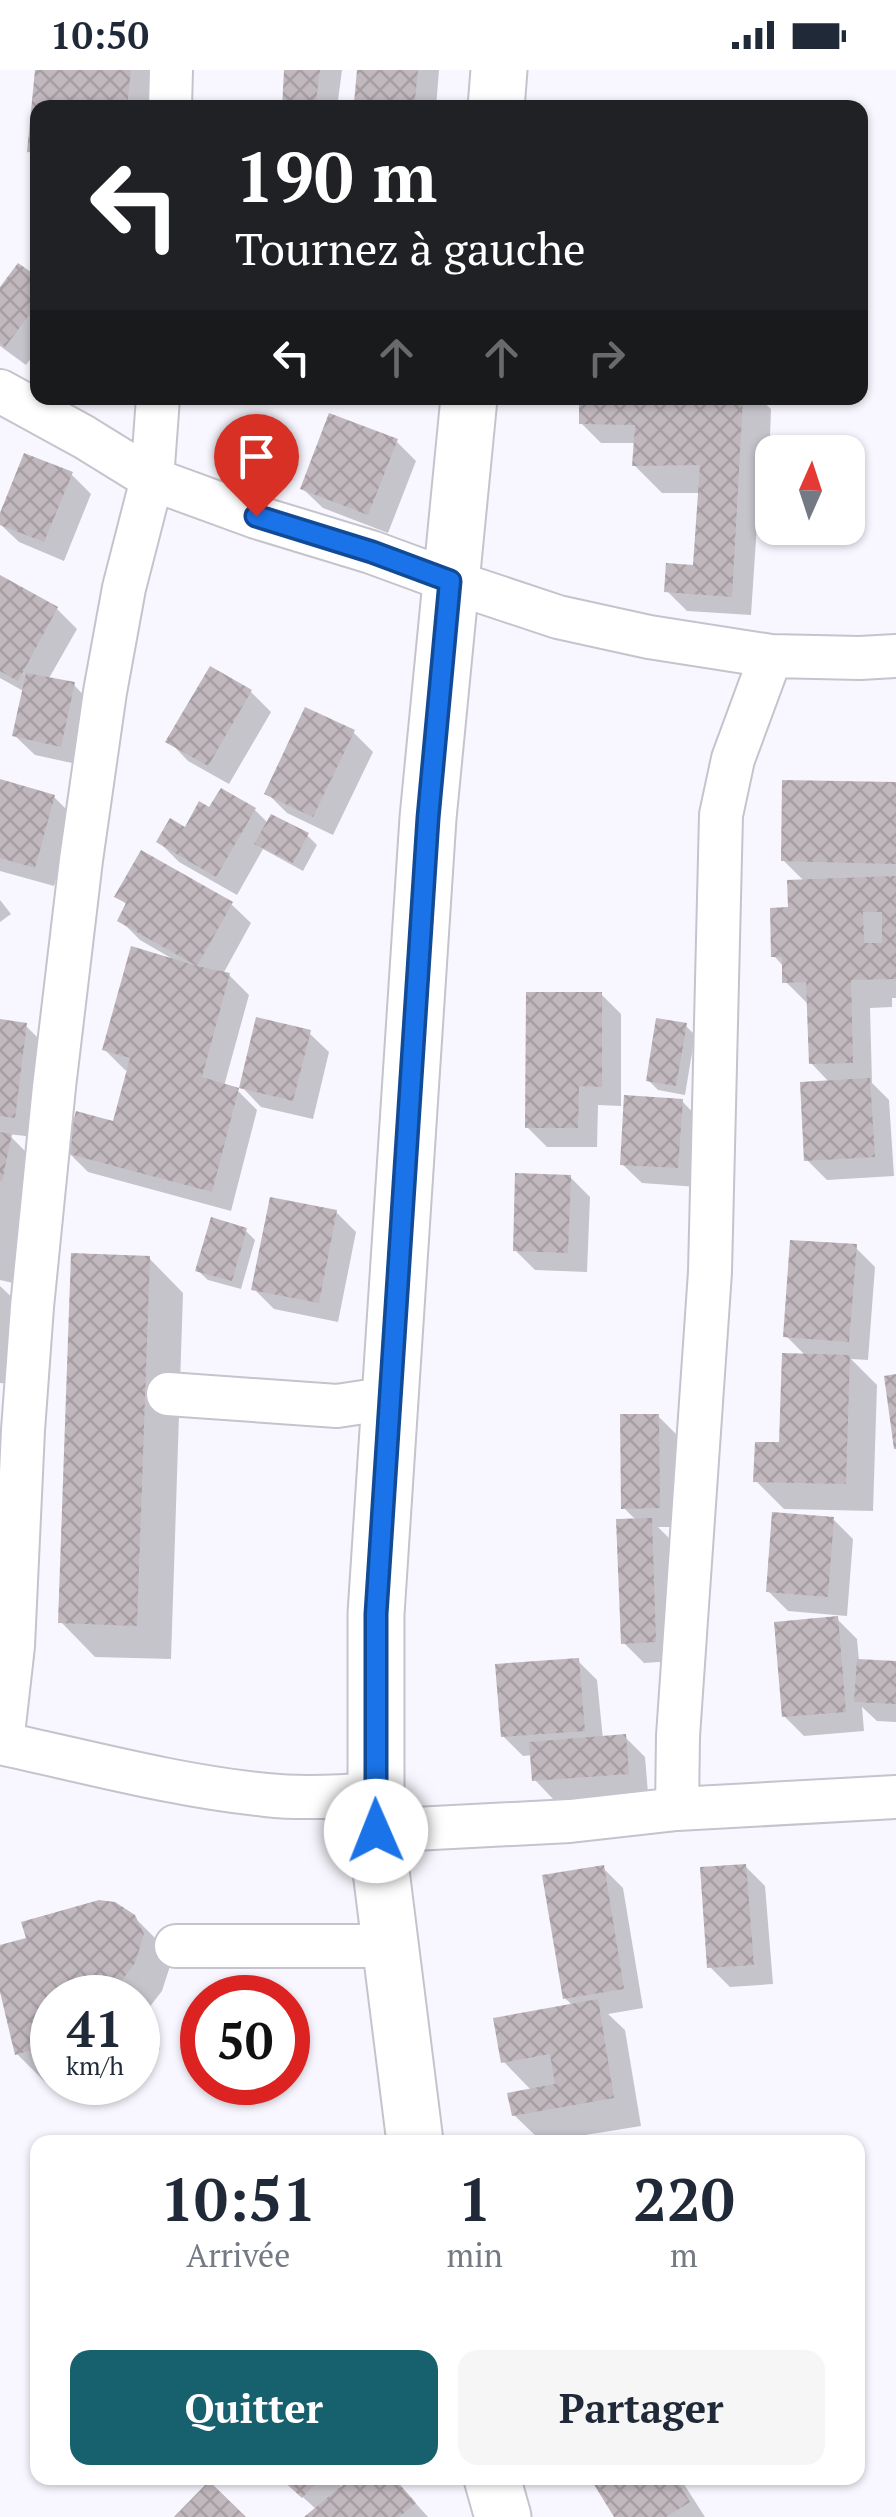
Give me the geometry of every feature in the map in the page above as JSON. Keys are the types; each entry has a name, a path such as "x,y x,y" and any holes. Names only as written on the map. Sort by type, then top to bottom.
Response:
{"main road":[{"path":"497,100 499,70"},
{"path":"413,2135 375,1813 376,1614 426,838 468,405"},
{"path":"494,2485 503,2517"}],"street":[{"path":"170,100 171,70"},
{"path":"0,392 152,478 558,617 650,637 771,656 896,656"},
{"path":"157,405 152,478 124,588 105,692 54,1087 30,1324 13,1646 1,1743 169,1780 267,1795 338,1797 375,1813 570,1820 896,1797"},
{"path":"677,1810 678,1736 710,1272 722,815 733,759 771,656"},
{"path":"168,1394 337,1406 390,1398"},
{"path":"176,1946 388,1946"}],"building":[{"path":"35,70 131,70 128,100 32,100"},
{"path":"284,70 320,70 316,100 282,100"},
{"path":"357,70 418,70 415,100 354,100"},
{"path":"18,263 30,271 30,314 5,347 0,343 0,287"},
{"path":"579,405 743,405 732,597 664,592 666,563 693,565 700,465 632,466 635,425 579,424"},
{"path":"329,413 398,439 368,515 300,489"},
{"path":"24,453 73,472 44,542 0,525 0,513"},
{"path":"0,575 58,607 18,681 0,671"},
{"path":"210,666 252,690 208,766 165,742"},
{"path":"26,673 75,682 61,747 12,736"},
{"path":"305,707 355,730 313,817 264,794"},
{"path":"0,779 55,795 35,868 0,858"},
{"path":"782,780 896,782 896,864 781,861"},
{"path":"221,788 256,808 216,877 156,842 170,818 185,827 199,801 209,807"},
{"path":"271,814 309,833 293,863 254,844"},
{"path":"141,850 233,902 197,966 117,921 126,903 114,897"},
{"path":"896,876 896,979 851,980 853,1063 809,1064 806,982 782,983 782,957 771,957 770,908 788,907 787,880","holes":["863,912 882,912 882,943 864,943"]},
{"path":"131,946 230,973 202,1077 239,1088 212,1192 65,1153 76,1111 113,1121 130,1058 102,1050"},
{"path":"526,992 602,992 602,1087 579,1086 578,1128 525,1128"},
{"path":"256,1017 311,1030 293,1101 239,1088"},
{"path":"656,1018 687,1023 676,1086 646,1081"},
{"path":"0,1019 27,1023 15,1118 0,1116"},
{"path":"870,1078 875,1157 804,1161 800,1082"},
{"path":"624,1095 683,1099 678,1168 620,1165"},
{"path":"0,1132 12,1134 2,1181 0,1181"},
{"path":"515,1173 571,1175 568,1253 513,1251"},
{"path":"270,1197 337,1210 319,1303 251,1290"},
{"path":"211,1217 247,1228 232,1281 195,1271"},
{"path":"790,1240 857,1244 849,1342 783,1337"},
{"path":"71,1253 150,1256 137,1626 58,1623"},
{"path":"782,1353 850,1355 846,1484 753,1482 755,1442 779,1442"},
{"path":"896,1374 896,1449 894,1449 884,1376"},
{"path":"620,1414 659,1414 660,1508 621,1509"},
{"path":"772,1512 834,1517 828,1597 766,1592"},
{"path":"652,1518 656,1642 621,1644 616,1519"},
{"path":"838,1616 846,1712 782,1717 774,1622"},
{"path":"579,1658 585,1731 501,1737 495,1664"},
{"path":"857,1659 896,1661 896,1704 854,1702"},
{"path":"626,1734 629,1774 532,1781 529,1742"},
{"path":"746,1864 754,1965 707,1968 700,1867"},
{"path":"604,1865 624,1989 563,1999 542,1875"},
{"path":"99,1900 115,1902 135,1915 144,1934 135,1963 126,1975 30,1975 30,2051 15,2055 0,1992 0,1945 26,1938 21,1922"},
{"path":"598,1999 614,2098 512,2116 507,2093 555,2084 550,2054 501,2063 493,2018"},
{"path":"205,2485 213,2485 246,2517 174,2517"},
{"path":"288,2485 314,2485 302,2498"},
{"path":"343,2485 400,2485 416,2503 399,2517 304,2517"},
{"path":"594,2485 679,2485 690,2502 666,2517 614,2517"}],"route":[{"path":"256,516 450,581 428,818 376,1614 376,1831"}]}
